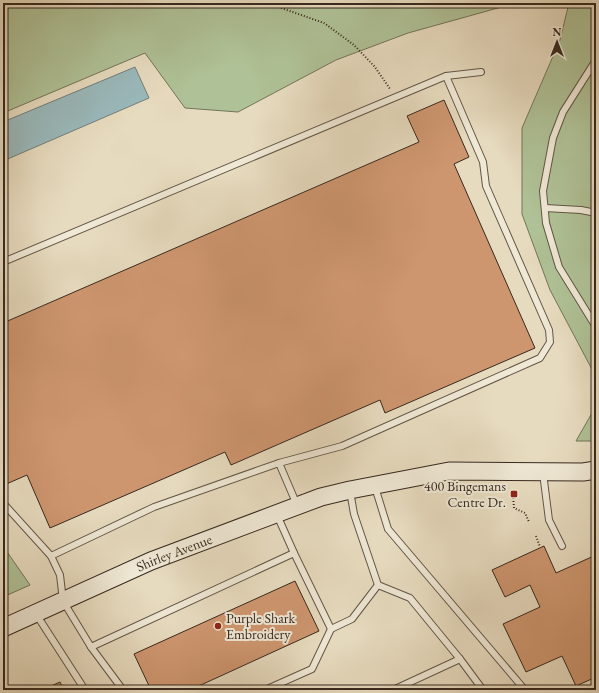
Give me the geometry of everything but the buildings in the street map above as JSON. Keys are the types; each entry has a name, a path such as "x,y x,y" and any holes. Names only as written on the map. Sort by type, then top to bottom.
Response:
{"main road":[{"name":"Shirley Avenue","path":"3,628 151,561 321,497 374,485 449,471 583,472 596,470"}],"lane":[{"path":"596,60 563,112 553,138 543,191 546,223 559,267 596,327"},
{"path":"3,262 446,76 481,72"},
{"path":"52,556 154,507 279,462 342,446 357,440 540,358 550,342 549,330 486,186 483,162 446,76"},
{"path":"545,208 581,210 596,213"},
{"path":"279,462 297,506"},
{"path":"543,472 549,520 562,546"},
{"path":"374,485 388,529 525,690"},
{"path":"350,490 354,514 378,585 410,598 460,659 483,690"},
{"path":"3,503 52,556 60,576 63,601 91,646 123,690"},
{"path":"276,514 330,629"},
{"path":"91,646 294,553"},
{"path":"265,690 312,669 330,629 352,619 378,585"},
{"path":"35,614 85,690"},
{"path":"393,690 460,659"}],"path":[{"path":"267,3 324,23 354,45 375,67 395,98"},
{"path":"513,495 514,508 525,513 530,522"},
{"path":"536,536 540,547"}],"green space":[{"path":"3,3 516,3 408,33 336,60 238,112 185,108 145,53 3,113"},
{"path":"569,3 596,3 596,377 550,290 522,214 522,128 560,40"},
{"path":"596,406 596,441 576,441"},
{"path":"3,546 30,585 3,597"}],"water":[{"path":"135,67 149,98 3,161 3,122"}],"place":[{"name":"400 Bingemans Centre Dr.","path":"514,494"},
{"name":"Purple Shark Embroidery","path":"218,626"}]}
